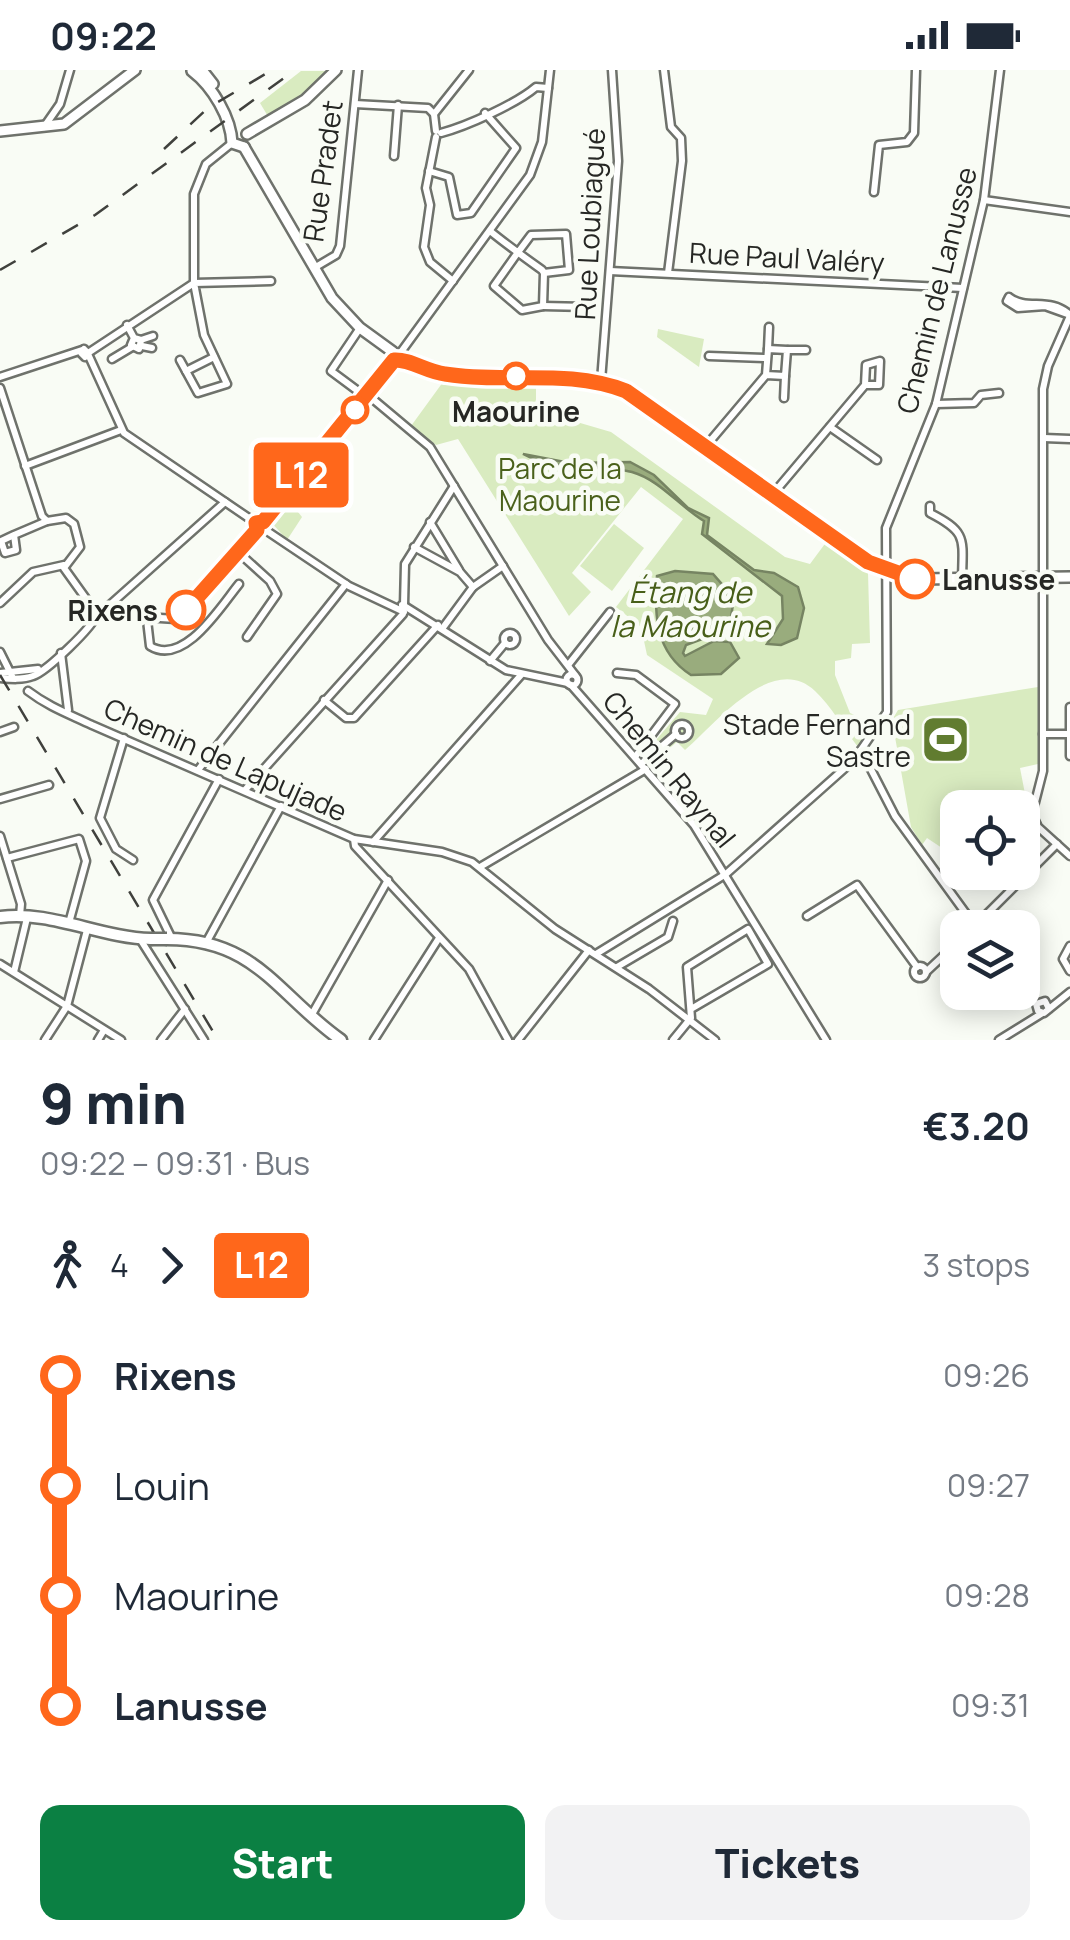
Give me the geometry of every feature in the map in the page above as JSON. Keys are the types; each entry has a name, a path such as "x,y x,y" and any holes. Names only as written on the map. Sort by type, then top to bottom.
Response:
{"main road":[{"path":"0,917 24,916 146,939 206,943 262,967 341,1040"}],"street":[{"path":"44,130 60,104 70,70"},
{"path":"0,131 44,130 70,122 135,70"},
{"path":"180,360 198,393 224,386 228,378 202,328 194,283 194,194 206,164 237,135 304,100 336,70"},
{"name":"Rue Pradet","path":"314,268 336,255 358,70"},
{"path":"434,114 469,70"},
{"path":"99,618 171,621 180,616 260,526 398,356 534,167 542,142 550,70"},
{"name":"Rue Loubiagué","path":"601,382 618,160 612,70"},
{"path":"664,70 670,127 680,138 682,161 668,274"},
{"path":"874,192 878,144 907,142 914,133 916,70"},
{"name":"Chemin de Lanusse","path":"592,952 726,874 861,750 891,713 886,528 936,404 984,200 1000,70"},
{"path":"192,71 206,74 332,298 360,328 398,356 445,374 570,376 601,382 638,397 886,571 905,578 1070,577"},
{"path":"438,134 472,124 485,112 523,99 536,87 548,88"},
{"path":"355,104 428,108 434,114 438,134 429,171 426,254 453,281"},
{"path":"394,156 398,106"},
{"path":"429,171 447,174 457,215 471,213 516,148 485,112"},
{"path":"984,200 1070,212"},
{"path":"490,232 518,253 544,273 569,270 566,234 534,234 518,253 495,290 522,310 587,307"},
{"name":"Rue Paul Valéry","path":"610,270 963,288"},
{"path":"542,308 544,273"},
{"path":"0,377 68,354 86,354 194,283 271,281"},
{"path":"1006,299 1050,305 1020,308 1006,299"},
{"path":"1070,316 1045,376 1044,734 1042,781 1032,814 1070,856"},
{"path":"127,325 137,343 152,348"},
{"path":"706,446 766,374 768,327"},
{"path":"360,328 331,371 430,446 569,664 571,680"},
{"path":"112,359 153,336"},
{"path":"768,349 806,350"},
{"path":"784,398 788,350"},
{"path":"25,466 122,430 86,354"},
{"path":"710,356 765,358"},
{"path":"186,370 214,357"},
{"path":"766,374 785,376"},
{"path":"773,494 865,385"},
{"path":"0,388 47,521"},
{"path":"936,404 974,403 981,395 998,394"},
{"path":"830,427 877,460"},
{"name":"Chemin Raynal","path":"122,430 346,584 402,610 415,612 490,661 521,674 571,680 694,825 726,874"},
{"path":"1044,438 1070,439"},
{"path":"245,790 402,610 408,585 404,567 454,486"},
{"path":"0,676 34,676 225,502"},
{"path":"930,506 930,513 954,524 962,534 962,579"},
{"path":"0,604 4,592 33,572 64,565 80,548 74,524 66,518 47,521 14,535"},
{"path":"430,522 473,586"},
{"path":"414,547 460,572"},
{"path":"238,552 270,581 277,594 247,636"},
{"path":"64,565 64,572 99,618"},
{"path":"324,700 346,718 354,718 473,586 503,566"},
{"path":"146,620 150,646 160,651 174,649 190,640 240,584"},
{"path":"198,770 346,584"},
{"path":"569,664 610,612"},
{"path":"490,661 505,643"},
{"path":"0,652 13,676"},
{"path":"61,652 68,710"},
{"path":"52,661 62,673"},
{"path":"617,672 636,675 674,704 641,763"},
{"path":"373,842 521,674"},
{"name":"Chemin de Lapujade","path":"28,691 61,712 68,710 354,839 442,852 480,867 534,913 716,1040"},
{"path":"1070,707 1070,756"},
{"path":"0,732 14,728"},
{"path":"480,867 641,763 676,734"},
{"path":"1044,734 1067,734"},
{"path":"124,738 100,818 116,849 133,860"},
{"path":"861,750 895,816 962,910"},
{"path":"170,939 152,905 219,779"},
{"path":"0,799 49,784"},
{"path":"206,943 281,806"},
{"path":"0,836 24,916 14,972"},
{"path":"7,858 79,839 86,860 68,926"},
{"path":"354,839 354,846 469,969 508,1040"},
{"path":"992,910 1059,846 1070,842"},
{"path":"726,874 826,1040"},
{"path":"311,1016 388,880"},
{"path":"807,916 857,885 916,966 917,977 940,959"},
{"path":"616,968 668,937 673,922"},
{"path":"673,1040 690,1019 688,968 748,929 768,964 691,1009"},
{"path":"45,1040 67,1006 87,930"},
{"path":"374,1040 439,938"},
{"path":"146,939 176,998 204,1040"},
{"path":"1070,946 1063,954 1070,971"},
{"path":"518,1040 592,952"},
{"path":"0,964 121,1040"},
{"path":"999,1040 1070,992"},
{"path":"161,1040 184,1011"},
{"path":"98,1040 104,1030"}],"green space":[{"path":"301,71 330,71 312,90 269,118 260,103"},
{"path":"658,329 704,339 699,367 657,337"},
{"name":"Parc de la Maourine","path":"443,382 536,383 536,420 570,420 611,432 785,557 810,564 827,541 868,573 870,643 852,644 851,658 835,661 835,675 850,713 874,724 858,747 815,691 799,681 781,680 763,685 728,709 685,750 677,742 651,763 644,754 680,712 706,715 713,699 647,655 641,627 616,607 683,519 641,487 572,573 591,592 569,616 458,439 436,445 411,426"},
{"path":"289,501 302,517 287,540 272,523"},
{"path":"614,524 644,548 612,591 580,566"},
{"path":"1038,687 1038,764 1020,768 1024,790 940,790 940,847 927,838 922,845 911,827 892,720 898,710"}],"water":[{"path":"523,454 570,463 630,462 654,475 688,508 709,518 707,535 754,570 774,573 798,587 804,608 797,638 781,645 767,644 783,619 782,596 702,534 704,521 652,481 619,469 549,463"},
{"name":"Étang de la Maourine","path":"675,571 713,574 734,598 731,617 708,637 686,645 683,653 685,656 714,641 730,642 739,658 721,674 691,675 679,666 664,644 657,618 657,576"}],"railway":[{"path":"164,149 208,108 272,70"},
{"path":"0,270 95,215 295,70"},
{"path":"0,675 218,1040"}],"bus line":[{"name":"L12","path":"186,610 257,530 256,523 263,522 394,360 402,358 445,374 582,377 626,391 868,562 915,579"}],"place":[{"name":"Maourine","path":"516,376"},
{"name":"Lanusse","path":"915,579"},
{"name":"Rixens","path":"186,610"},
{"name":"Stade Fernand Sastre","path":"946,740"}]}
